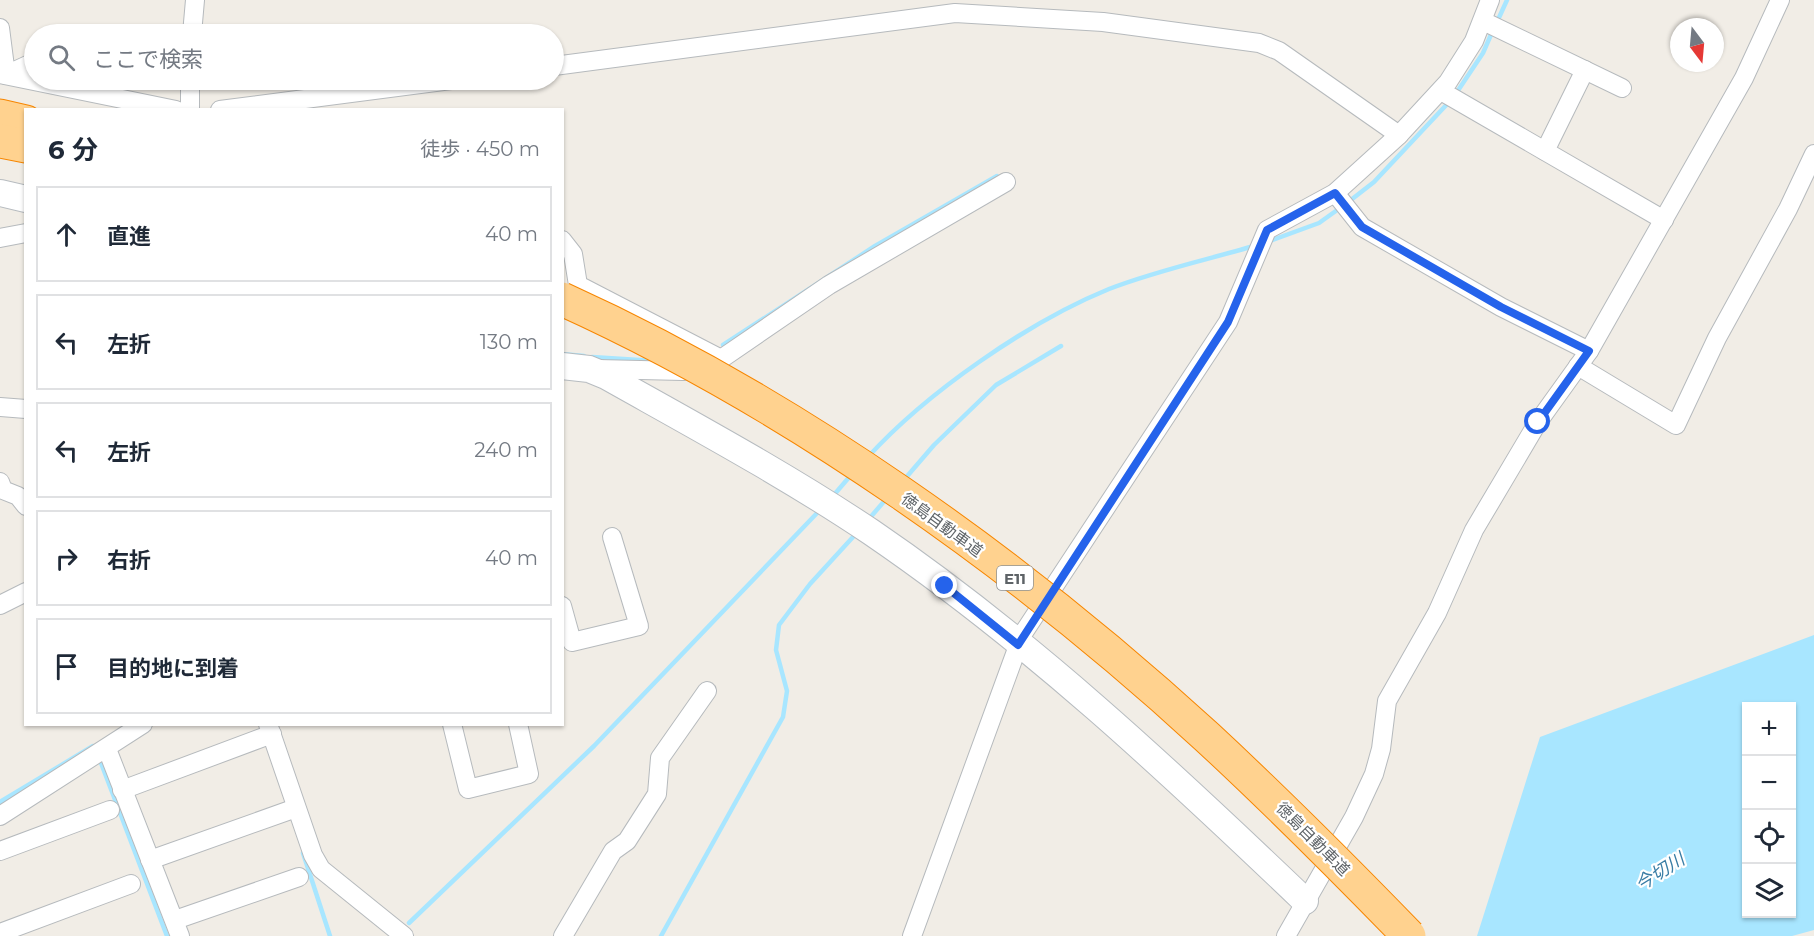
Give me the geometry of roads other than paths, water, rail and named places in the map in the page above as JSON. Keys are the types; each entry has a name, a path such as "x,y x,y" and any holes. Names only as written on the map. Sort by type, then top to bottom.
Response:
{"highway":[{"path":"0,116 24,122"},
{"path":"0,141 24,147"},
{"name":"徳島自動車道","path":"564,300 727,383 793,423 936,518 1022,583 1205,735 1305,830 1409,936"}],"street":[{"path":"193,24 195,0"},
{"path":"912,936 1018,645 1228,322 1267,230 1342,203 1399,135 1440,91 1474,41 1490,0"},
{"path":"1286,936 1354,817 1374,774 1381,749 1387,701 1437,613 1474,530 1538,422 1589,351 1744,78 1780,0"},
{"path":"564,65 955,12 1031,15 1259,43 1279,51 1399,135"},
{"path":"1483,21 1622,88"},
{"path":"0,28 3,75"},
{"path":"3,75 24,66"},
{"path":"1545,151 1586,70"},
{"path":"3,75 24,79"},
{"path":"77,90 166,108"},
{"path":"190,90 190,108"},
{"path":"235,108 374,90"},
{"path":"1440,91 1664,220"},
{"path":"1578,366 1676,425 1717,338 1792,200 1814,154"},
{"path":"564,366 683,371 721,358 829,285 1006,182"},
{"path":"0,193 24,199"},
{"path":"1342,203 1362,227 1501,307 1589,351"},
{"path":"0,238 24,233"},
{"path":"564,243 573,254 578,285 721,358"},
{"path":"589,369 784,477 861,526 945,586 1158,760 1305,901"},
{"path":"0,407 24,409"},
{"path":"0,482 3,490 18,496 24,504"},
{"path":"564,614 572,642 639,626 612,537"},
{"path":"0,605 24,593"},
{"path":"563,936 613,851 627,841 657,795 660,758 707,692"},
{"path":"0,816 140,726"},
{"path":"452,726 468,789 529,774 518,726"},
{"path":"122,790 270,729 312,855 321,869 404,936"},
{"path":"107,749 177,928 299,877"},
{"path":"150,860 296,808"},
{"path":"0,850 110,810"},
{"path":"0,935 131,884"}],"water":[{"name":"今切川","path":"1814,635 1814,930 1792,936 1477,936 1540,737"}],"waterway":[{"path":"1497,22 1507,0"},
{"path":"1455,95 1483,53 1493,30"},
{"path":"1347,203 1374,182 1450,101"},
{"path":"723,345 875,246 997,176"},
{"path":"1267,242 1319,223 1340,208"},
{"path":"867,458 891,433 948,385 1045,320 1109,289 1162,271 1254,246"},
{"path":"903,481 934,445 996,385 1061,346"},
{"path":"564,354 584,356"},
{"path":"592,357 655,361"},
{"path":"833,496 851,475"},
{"path":"868,520 887,498"},
{"path":"409,923 594,746 819,511"},
{"path":"661,936 783,717 787,691 776,650 779,625 810,584 853,537"},
{"path":"0,802 93,746"},
{"path":"101,763 167,936"},
{"path":"303,853 330,936"}]}
